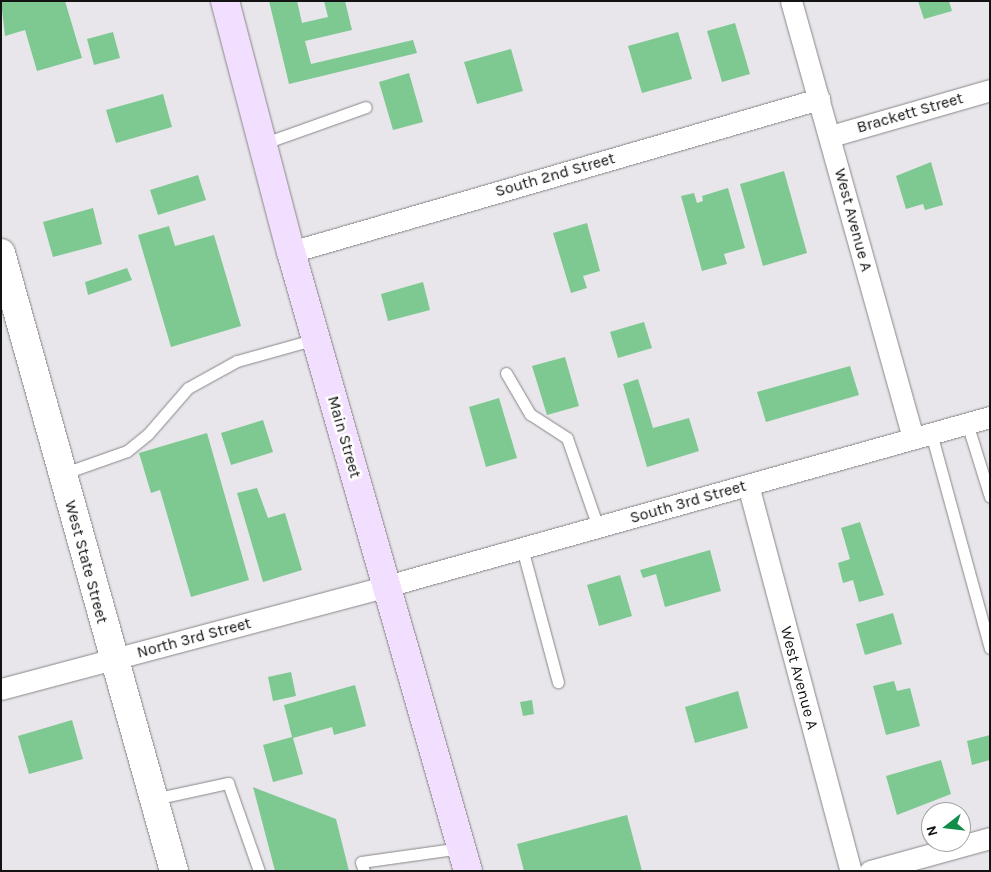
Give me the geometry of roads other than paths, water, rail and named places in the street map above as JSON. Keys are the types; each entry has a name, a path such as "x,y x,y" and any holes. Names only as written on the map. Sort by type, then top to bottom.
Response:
{"main road":[{"name":"Main Street","path":"225,1 291,252 464,860"}],"street":[{"name":"West Avenue A","path":"792,1 819,99 922,436"},
{"name":"Brackett Street","path":"831,136 990,90"},
{"name":"South 2nd Street","path":"291,252 819,99"},
{"name":"West State Street","path":"1,253 113,660 174,871"},
{"name":"South 3rd Street","path":"387,586 990,417"},
{"name":"West Avenue A","path":"748,485 851,871"},
{"name":"North 3rd Street","path":"1,689 387,586"},
{"path":"870,871 990,838"}],"lane":[{"path":"262,144 366,107"},
{"path":"62,474 127,451 148,434 188,388 237,361 316,339"},
{"path":"506,373 530,414 567,438 598,527"},
{"path":"967,424 986,471 990,497"},
{"path":"922,436 990,648"},
{"path":"522,548 558,682"},
{"path":"153,799 228,783 259,871"},
{"path":"364,871 361,862 464,860"}]}
